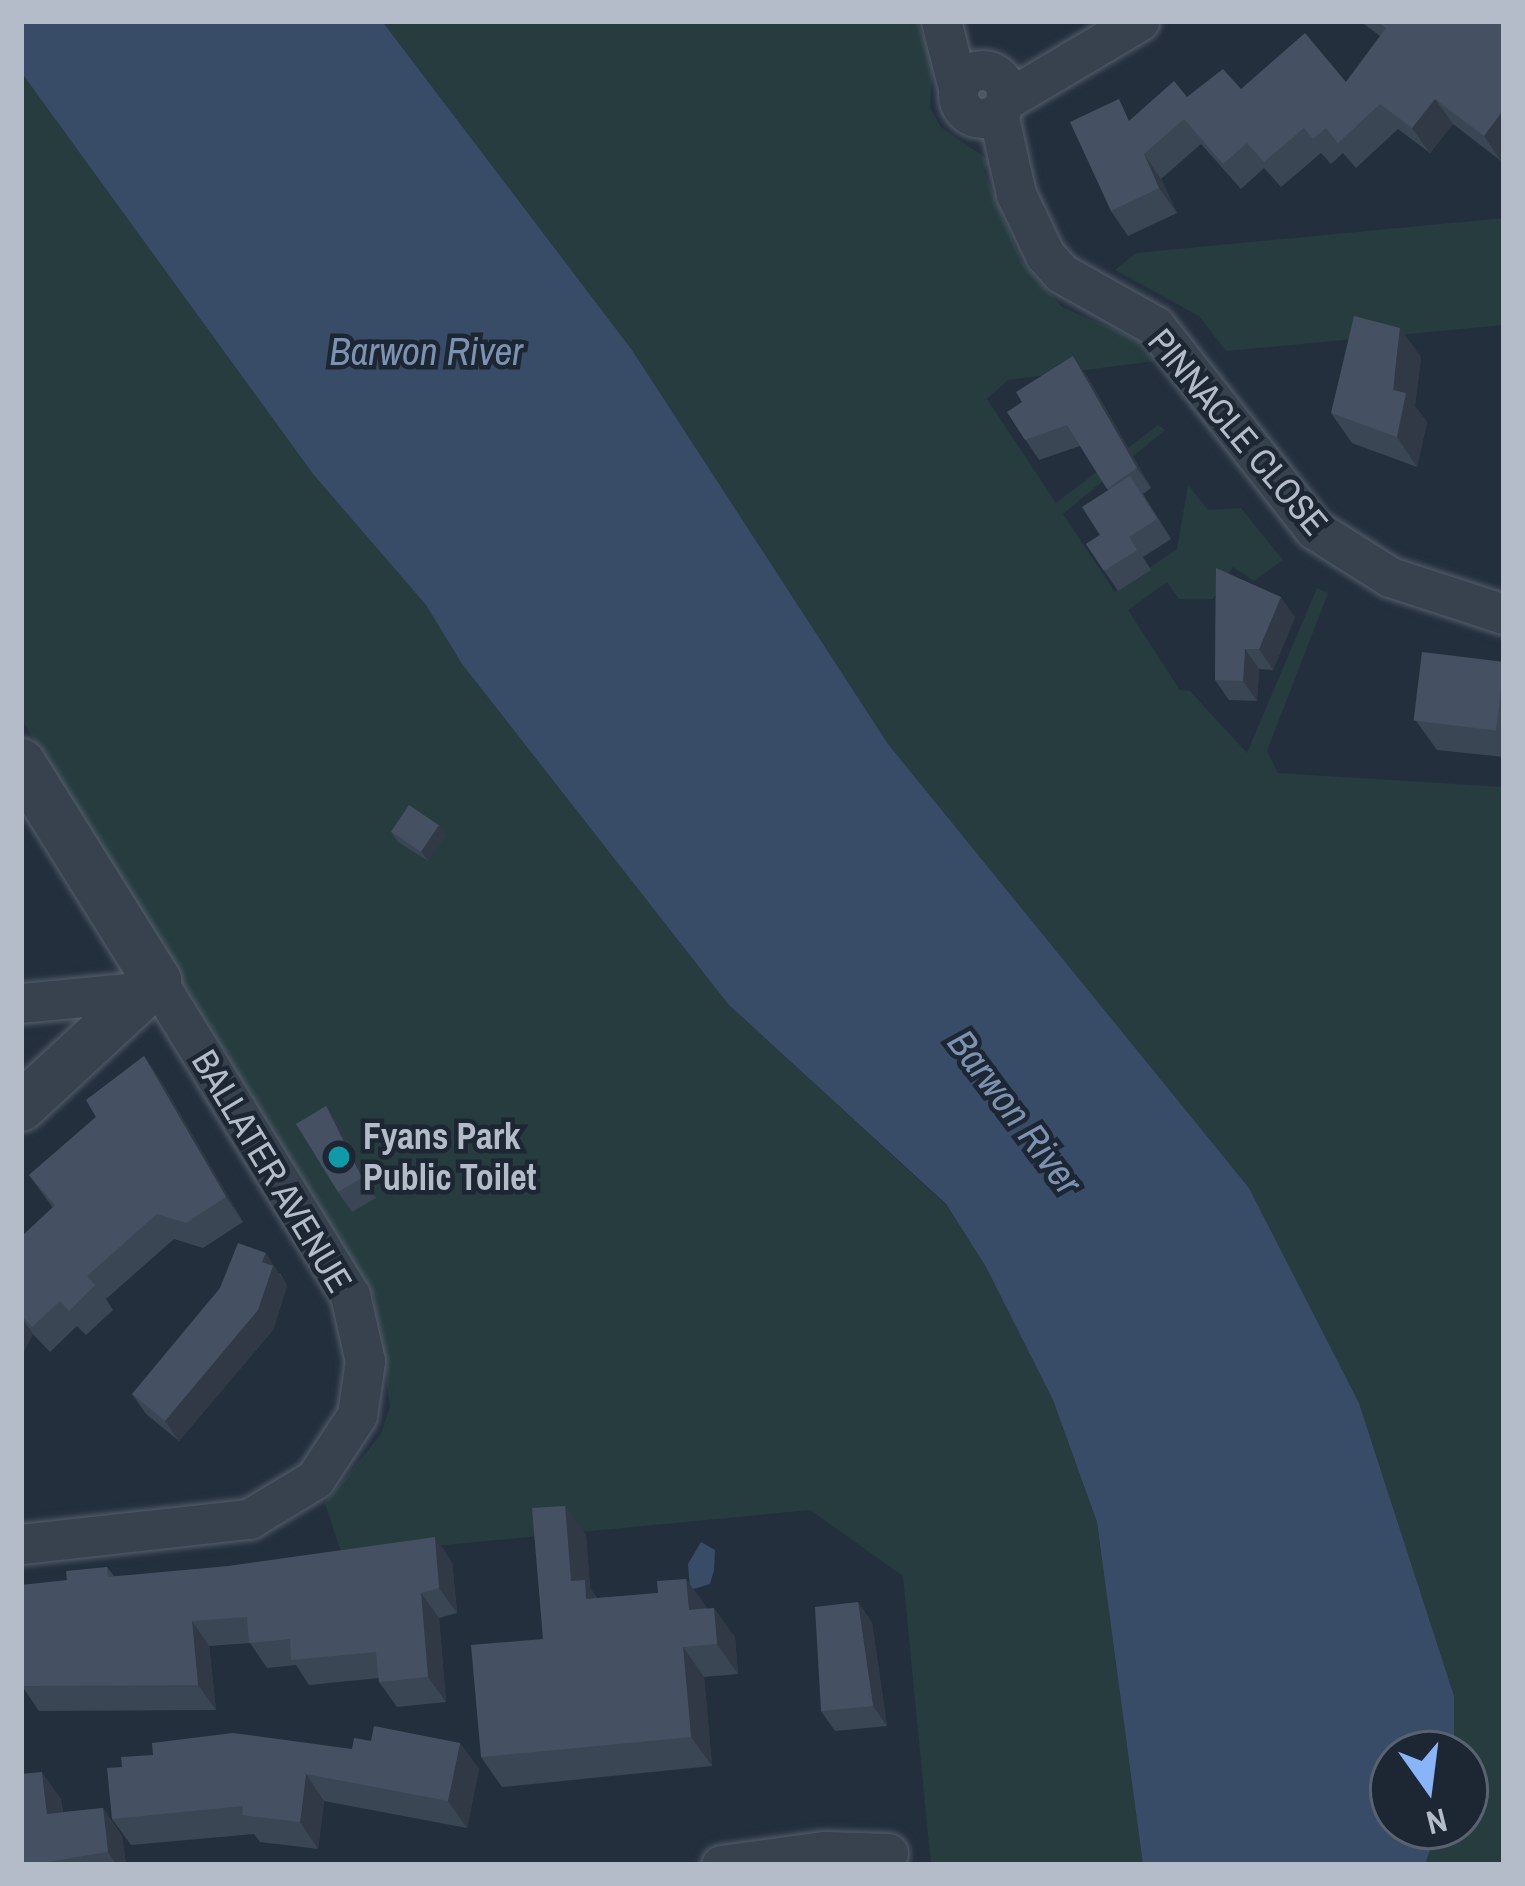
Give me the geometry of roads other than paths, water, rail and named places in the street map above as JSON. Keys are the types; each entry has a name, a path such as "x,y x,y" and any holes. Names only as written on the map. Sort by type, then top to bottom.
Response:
{"street":[{"name":"PINNACLE CLOSE","path":"942,21 984,93 1016,194 1061,273 1128,307 1170,342 1333,546 1390,577 1504,614"},
{"path":"984,93 1139,21"},
{"path":"21,763 151,986"},
{"path":"21,1003 151,986"},
{"path":"21,1107 151,986"},
{"name":"BALLATER AVENUE","path":"21,1544 249,1519 315,1478 357,1415 364,1360 350,1295 151,986"},
{"path":"721,1865 825,1851 888,1853"}],"water":[{"name":"Barwon River","path":"21,21 382,21 632,350 888,744 1249,1188 1359,1403 1454,1696 1454,1730 1369,1730 1369,1850 1430,1850 1425,1865 1143,1865 1097,1522 1053,1400 986,1267 946,1204 728,1004 462,664 426,605 313,474 21,72"},
{"path":"701,1542 715,1550 714,1570 710,1584 690,1590 688,1564"}],"place":[{"name":"Fyans Park Public Toilet","path":"339,1157"}]}
